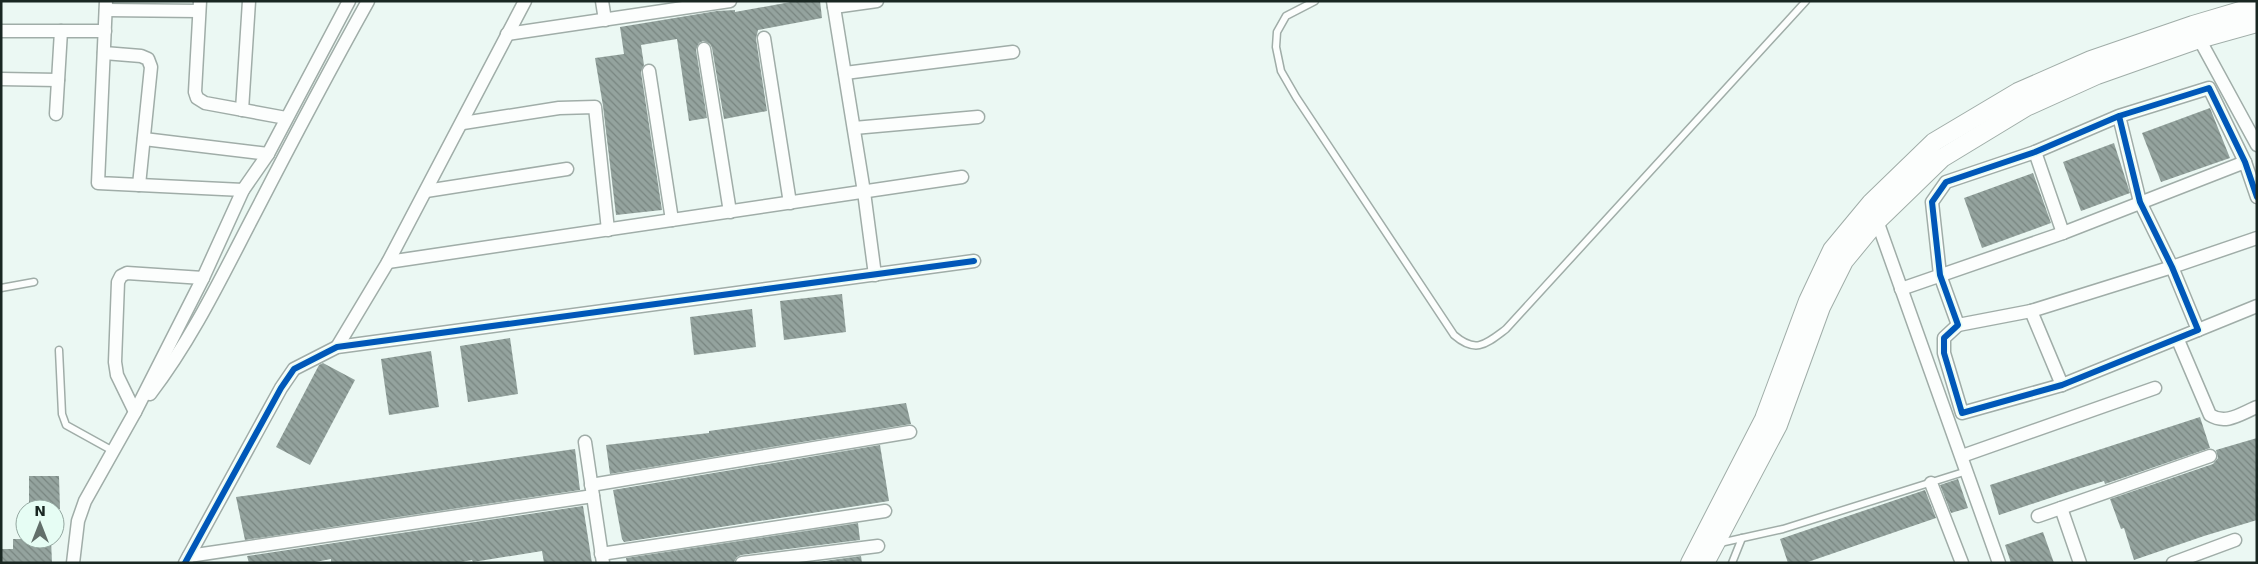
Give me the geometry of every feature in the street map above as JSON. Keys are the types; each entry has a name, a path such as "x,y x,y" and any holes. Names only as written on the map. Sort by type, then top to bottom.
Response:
{"main road":[{"path":"1705,563 1778,425 1821,308 1844,261 1877,221 1942,158 2026,107 2257,6"},
{"path":"1690,563 1764,419 1808,301 1832,250 1871,203 1934,142 2018,92 2091,60 2195,32 2257,23"}],"street":[{"path":"242,110 249,1"},
{"path":"73,563 78,521 85,501 134,414 203,278 242,190 268,154 349,1"},
{"path":"134,414 172,366 218,285 334,62 368,1"},
{"path":"337,348 388,262 525,1"},
{"path":"602,1 605,20"},
{"path":"507,34 730,1"},
{"path":"875,275 864,192 834,4 877,1"},
{"path":"242,190 98,183 106,6 200,6 195,92 197,98 205,103 286,118"},
{"path":"1,31 105,31"},
{"path":"56,114 61,31"},
{"path":"2195,32 2257,145"},
{"path":"764,38 790,203"},
{"path":"704,49 730,212"},
{"path":"845,73 1013,52"},
{"path":"104,53 141,56 148,60 151,67 139,185"},
{"path":"649,71 672,220"},
{"path":"1,79 58,80"},
{"path":"1958,325 1940,275 1932,202 1946,182 2035,152 2120,116 2209,88 2244,162 2257,197"},
{"path":"462,123 559,108 595,107 608,230"},
{"path":"2120,116 2140,202 2172,267 2198,330"},
{"path":"854,128 978,117"},
{"path":"144,139 268,154"},
{"path":"2035,152 2063,233"},
{"path":"1902,289 2063,233 2244,162"},
{"path":"426,191 567,169"},
{"path":"388,262 962,177"},
{"path":"1871,203 1999,563"},
{"path":"2257,238 2031,311 1958,325 1944,338 1944,353 1962,414 2062,385 2178,340 2257,306"},
{"path":"187,559 281,388 294,369 337,348 974,261"},
{"path":"134,414 117,374 114,362 118,282 121,276 127,273 203,278"},
{"path":"2031,311 2062,385"},
{"path":"2178,340 2210,415 2217,419 2227,420 2257,407"},
{"path":"1962,456 2156,388"},
{"path":"187,559 592,490 910,432"},
{"path":"585,442 602,558 885,511"},
{"path":"2038,516 2210,456"},
{"path":"1931,483 1962,563"},
{"path":"2061,508 2080,563"},
{"path":"2173,563 2236,540"},
{"path":"742,563 878,546"}],"lane":[{"path":"1315,1 1286,16 1277,32 1276,47 1281,71 1296,97 1454,335 1465,344 1479,346 1490,341 1506,328 1806,1"},
{"path":"1,288 34,282"},
{"path":"59,350 62,414 66,425 113,451"},
{"path":"1716,544 1783,530 1967,471"},
{"path":"1732,563 1742,538"}],"building":[{"path":"796,1 820,1 822,18 758,30 756,39 767,111 724,119 712,48 710,44 703,41 699,43 696,50 707,118 689,121 677,39 641,45 644,65 641,72 662,210 616,215 603,106 595,58 624,54 620,27 717,11 735,10 735,12"},
{"path":"2210,108 2230,158 2161,182 2142,133"},
{"path":"2114,143 2130,193 2081,211 2063,162"},
{"path":"2033,173 2051,223 1982,248 1964,198"},
{"path":"842,294 846,332 784,340 780,301"},
{"path":"752,309 756,347 694,355 690,317"},
{"path":"510,338 518,394 468,402 460,346"},
{"path":"431,351 439,407 389,415 381,359"},
{"path":"323,363 355,380 310,465 276,447 319,365"},
{"path":"906,403 911,424 610,474 606,445 709,433 709,431"},
{"path":"2200,417 2210,448 2105,484 2104,481 1999,515 1990,485"},
{"path":"2257,438 2257,520 2134,560 2124,528 2121,529 2110,499 2213,464 2218,458 2216,450"},
{"path":"880,445 889,501 624,542 622,539 613,490"},
{"path":"575,449 580,490 245,540 236,497"},
{"path":"29,476 59,476 60,499 29,499"},
{"path":"1958,479 1968,508 1951,513 1940,485"},
{"path":"1925,490 1936,518 1805,563 1788,563 1780,539"},
{"path":"583,506 592,563 544,563 542,551 456,563 331,563 331,559 310,563 249,563 247,556"},
{"path":"858,523 860,540 741,555 734,562 627,563 626,558"},
{"path":"2043,532 2054,563 2011,563 2005,545"},
{"path":"13,539 15,539 15,549 51,549 52,563 1,563 1,549 13,549"},
{"path":"861,556 862,563 810,563"}],"cycle path":[{"path":"2119,116 2140,202 2172,267 2198,330 2062,385 1962,413 1944,353 1944,338 1958,325 1940,275 1932,202 1946,182 2035,152 2119,116 2209,88 2245,162 2257,197"},
{"path":"185,563 281,388 294,369 337,347 974,261"}]}
